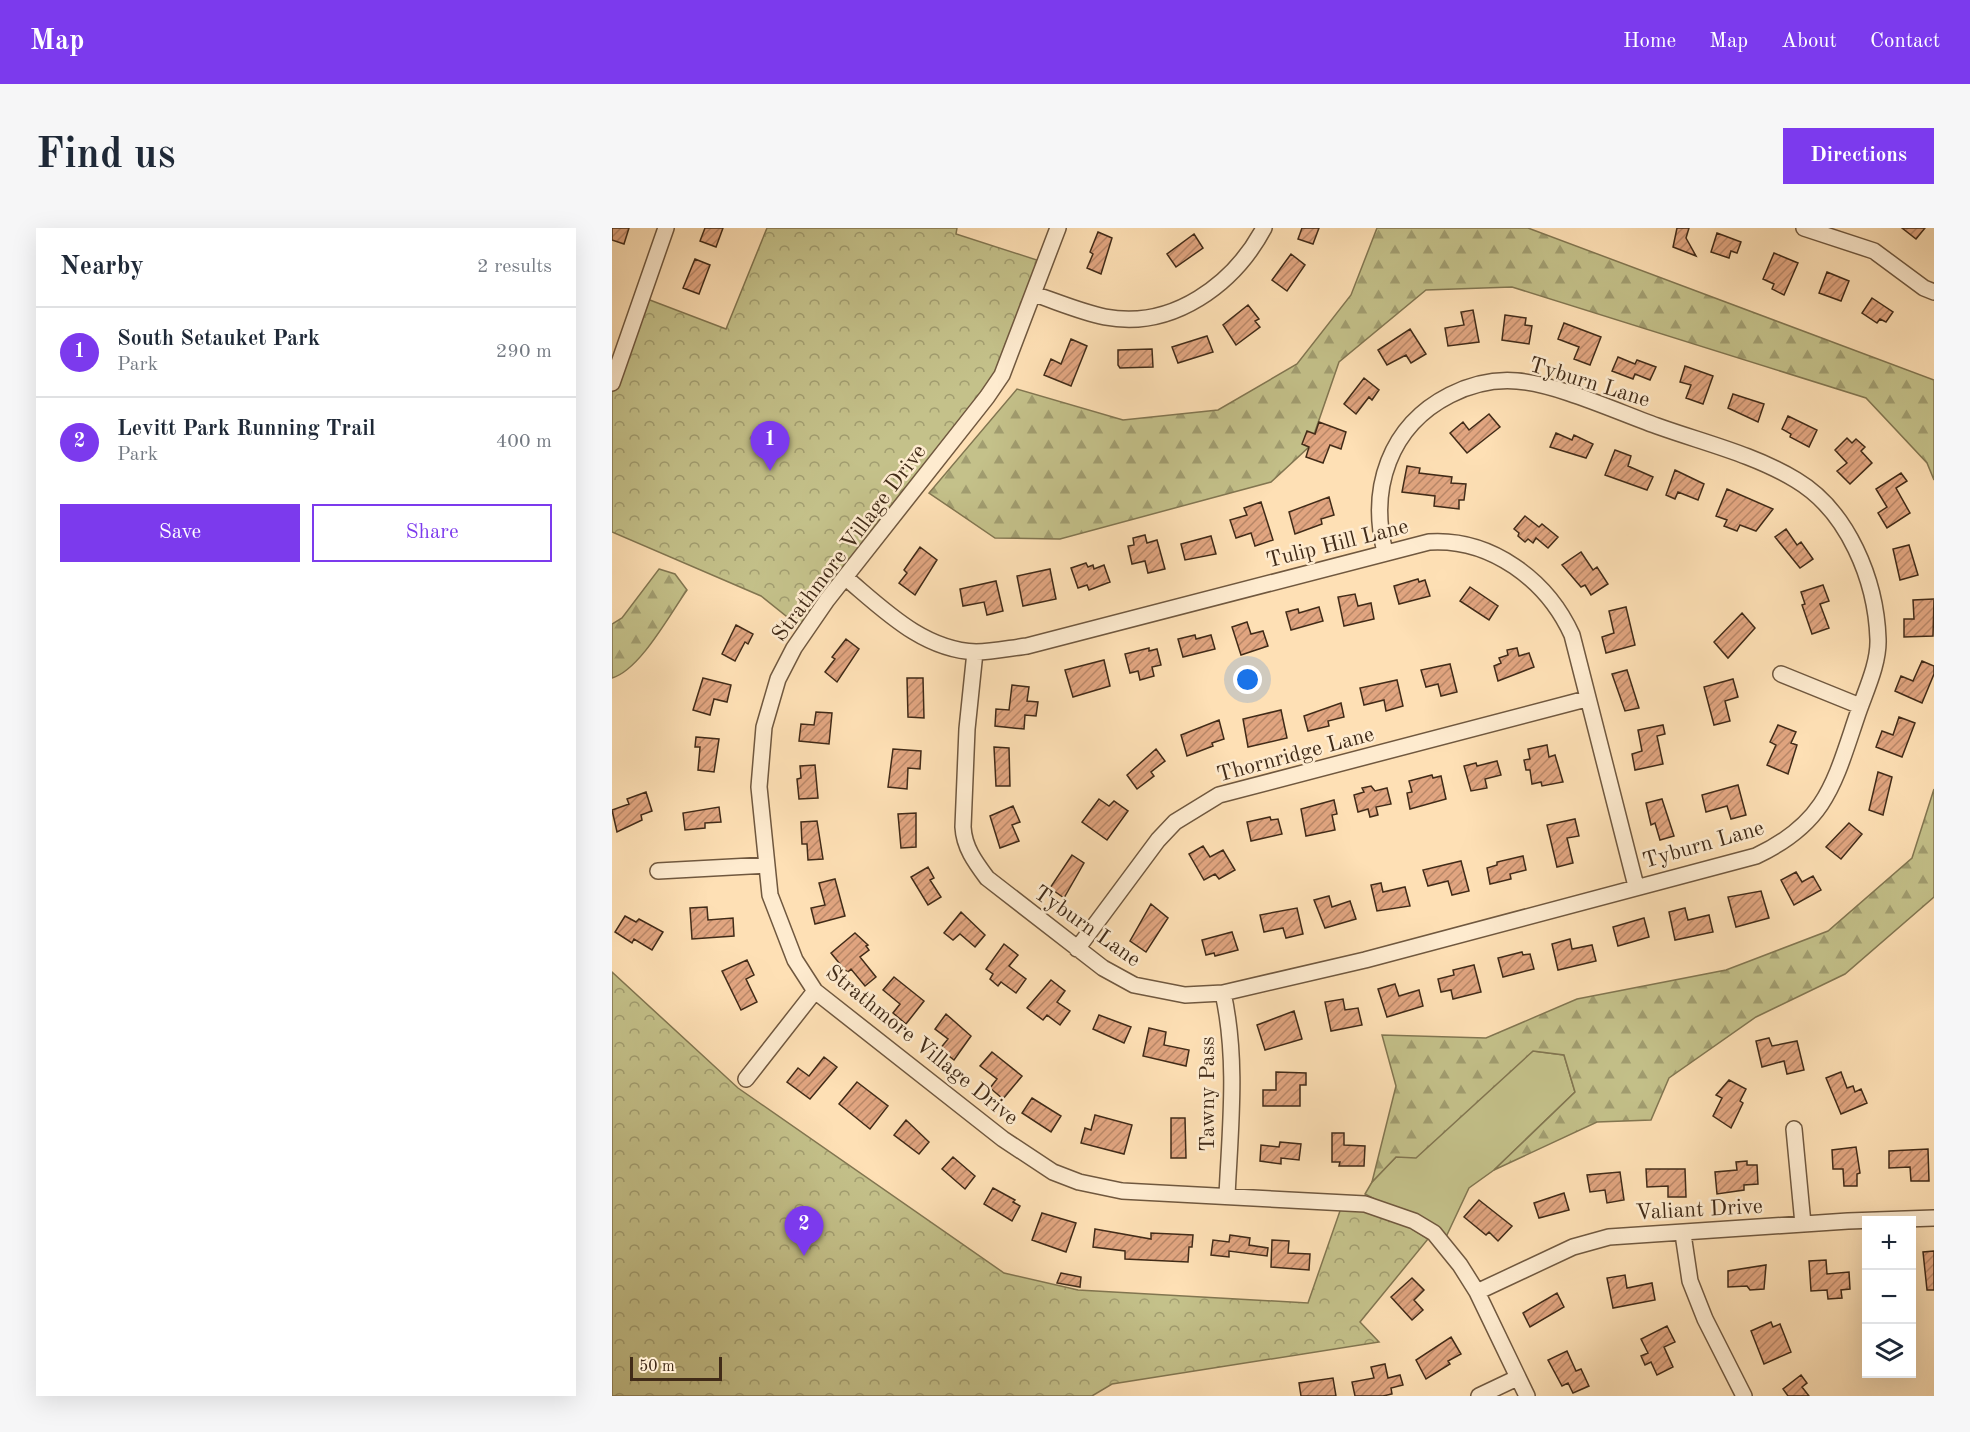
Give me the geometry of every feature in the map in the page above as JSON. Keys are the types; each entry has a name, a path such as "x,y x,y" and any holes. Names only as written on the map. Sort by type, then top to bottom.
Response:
{"street":[{"path":"612,383 666,228"},
{"name":"Strathmore Village Drive","path":"1058,228 1002,375 987,398 827,600 794,648 778,679 768,710 759,787 770,895 782,930 795,960 815,991 1003,1139 1053,1173 1080,1182 1122,1191 1365,1204 1401,1215 1434,1233 1449,1250 1477,1292 1527,1396"},
{"path":"1034,294 1105,316 1137,318 1162,314 1194,302 1218,287 1241,265 1264,228"},
{"path":"1804,228 1850,235 1924,288 1934,292"},
{"name":"Tyburn Lane","path":"975,652 967,729 963,827 967,848 987,878 1112,975 1134,986 1185,995 1223,993 1365,960 1636,886 1756,856 1792,837 1826,799 1860,706 1875,660 1878,640 1873,597 1850,538 1832,512 1798,481 1739,455 1560,391 1519,381 1480,383 1439,401 1408,426 1391,453 1381,483 1378,516 1385,552"},
{"name":"Tulip Hill Lane","path":"846,578 906,629 927,639 975,652 1026,646 1429,542 1459,544 1494,555 1527,575 1544,591 1564,617 1572,635 1586,699 1636,886"},
{"path":"1781,674 1860,706"},
{"name":"Thornridge Lane","path":"1077,949 1158,840 1175,822 1205,802 1254,785 1586,699"},
{"path":"658,871 767,865"},
{"path":"746,1078 815,991"},
{"name":"Tawny Pass","path":"1223,993 1231,1040 1232,1071 1227,1196"},
{"path":"1794,1129 1803,1224"},
{"name":"Valiant Drive","path":"1477,1292 1582,1245 1627,1235 1683,1234 1803,1224 1934,1218"},
{"path":"1683,1234 1690,1281 1705,1319 1744,1396"},
{"path":"1479,1396 1518,1378"}],"green space":[{"path":"767,228 957,228 956,234 1046,263 1002,375 806,632 761,596 612,532 612,383 642,297 726,329"},
{"path":"1377,228 1528,228 1934,380 1934,480 1927,463 1866,398 1512,287 1426,290 1339,362 1310,446 1271,482 1060,539 995,538 929,493 1017,389 1123,420 1218,410 1297,364 1351,295"},
{"path":"659,569 675,574 687,590 644,653 623,673 612,678 612,624 622,618"},
{"path":"1934,789 1934,897 1845,974 1756,1017 1669,1078 1651,1120 1597,1122 1494,1170 1575,1092 1564,1055 1533,1051 1416,1158 1396,1157 1372,1182 1396,1086 1382,1035 1486,1038 1577,999 1726,970 1828,931 1912,858"},
{"path":"612,972 738,1088 1004,1273 1078,1290 1308,1303 1341,1208 1392,1216 1428,1239 1360,1322 1379,1342 1112,1384 1092,1396 612,1396"},
{"path":"1533,1051 1564,1055 1575,1092 1494,1170 1469,1188 1446,1237 1365,1194 1372,1182 1396,1157"}],"building":[{"path":"612,228 629,228 624,244 612,240"},
{"path":"705,228 723,228 716,247 700,241"},
{"path":"1302,228 1319,228 1313,244 1298,239"},
{"path":"1677,228 1689,228 1686,238 1696,256 1673,247"},
{"path":"1902,228 1925,228 1916,239"},
{"path":"1098,232 1112,238 1101,274 1087,268 1093,254 1090,252"},
{"path":"1717,233 1741,242 1737,253 1731,251 1729,258 1711,252"},
{"path":"1194,234 1203,248 1176,267 1167,254"},
{"path":"1774,253 1798,263 1784,295 1772,289 1774,284 1763,279"},
{"path":"1291,254 1305,265 1287,291 1272,280"},
{"path":"695,259 710,265 699,294 683,288"},
{"path":"1827,272 1849,281 1841,301 1819,293"},
{"path":"1872,298 1893,312 1886,322 1880,319 1877,323 1862,313"},
{"path":"1248,305 1259,319 1255,321 1260,327 1236,345 1223,325"},
{"path":"1473,310 1479,342 1448,346 1445,328 1464,325 1461,312"},
{"path":"1505,315 1526,318 1525,325 1532,326 1529,344 1502,340"},
{"path":"1564,323 1601,337 1590,365 1574,359 1579,347 1558,339"},
{"path":"1410,329 1426,354 1411,363 1406,355 1387,365 1378,350"},
{"path":"1207,336 1213,352 1178,363 1172,347"},
{"path":"1071,339 1087,346 1071,386 1044,375 1051,359 1061,364"},
{"path":"1152,349 1153,367 1120,368 1118,365 1118,350"},
{"path":"1618,357 1635,364 1637,360 1656,367 1650,380 1635,374 1633,379 1612,371"},
{"path":"1685,366 1713,376 1703,404 1686,398 1691,385 1680,382"},
{"path":"1364,378 1379,390 1372,400 1369,397 1356,414 1344,404"},
{"path":"1733,394 1764,404 1758,422 1728,408"},
{"path":"1489,414 1500,427 1467,453 1450,433 1463,422 1469,430"},
{"path":"1788,416 1817,430 1809,447 1790,437 1791,434 1782,429"},
{"path":"1319,422 1346,432 1341,449 1330,445 1323,463 1306,457 1309,447 1302,444 1307,431 1315,434"},
{"path":"1556,433 1572,440 1574,435 1593,444 1586,458 1550,447"},
{"path":"1847,438 1852,443 1856,439 1865,447 1861,451 1872,463 1850,484 1837,471 1847,463 1835,450"},
{"path":"1615,450 1631,456 1628,466 1653,477 1647,490 1605,475"},
{"path":"1407,466 1420,468 1419,473 1452,477 1451,483 1466,484 1464,500 1459,500 1459,509 1434,506 1435,496 1402,492"},
{"path":"1675,470 1704,484 1698,500 1678,492 1675,499 1666,495"},
{"path":"1901,473 1907,481 1896,488 1910,513 1887,528 1878,513 1887,507 1876,489"},
{"path":"1727,489 1773,509 1756,531 1740,525 1737,531 1724,526 1727,520 1716,516"},
{"path":"1329,497 1334,515 1321,519 1322,524 1295,534 1289,512"},
{"path":"1261,502 1273,540 1255,546 1251,533 1236,538 1230,520 1247,515 1244,508"},
{"path":"1525,516 1539,527 1542,524 1558,537 1548,548 1536,538 1533,543 1528,539 1525,542 1518,536 1519,533 1514,529"},
{"path":"1786,529 1797,545 1801,542 1813,559 1800,568 1775,537"},
{"path":"1145,535 1147,543 1157,540 1165,569 1148,573 1145,561 1132,564 1128,546 1134,545 1133,538"},
{"path":"1211,536 1216,554 1185,560 1181,544"},
{"path":"1909,545 1918,575 1900,580 1893,549"},
{"path":"920,547 937,560 915,595 899,583 907,573 904,570"},
{"path":"1581,552 1593,570 1597,567 1608,584 1591,595 1585,585 1581,587 1562,565"},
{"path":"1086,563 1088,567 1093,565 1094,569 1104,565 1110,582 1089,590 1087,585 1078,588 1071,568"},
{"path":"1050,569 1056,599 1023,606 1017,576"},
{"path":"1418,579 1419,582 1425,580 1430,596 1399,604 1394,586"},
{"path":"996,581 1003,611 987,615 984,602 963,606 960,589"},
{"path":"1823,585 1829,601 1820,604 1829,628 1812,634 1802,605 1805,604 1801,592"},
{"path":"1470,587 1498,606 1489,620 1460,601"},
{"path":"1355,594 1358,606 1371,603 1374,619 1344,626 1338,597"},
{"path":"1934,599 1933,636 1904,637 1904,619 1914,619 1913,600"},
{"path":"1319,607 1323,621 1291,630 1286,612 1298,609 1299,613"},
{"path":"1626,607 1635,645 1606,653 1602,637 1614,633 1609,611"},
{"path":"1742,613 1755,628 1728,658 1714,642"},
{"path":"1247,622 1251,634 1263,631 1268,646 1241,655 1232,627"},
{"path":"736,625 753,634 748,644 745,642 735,661 722,654"},
{"path":"1195,635 1196,639 1211,635 1215,649 1183,657 1178,639"},
{"path":"846,639 859,649 837,682 825,672 835,659 832,657"},
{"path":"1149,648 1149,651 1157,649 1161,665 1152,667 1154,676 1140,680 1138,671 1130,673 1125,654"},
{"path":"1517,648 1519,656 1529,653 1534,667 1498,681 1494,666 1501,663 1499,658 1508,655 1507,650"},
{"path":"1104,660 1110,686 1073,697 1065,670"},
{"path":"1922,661 1934,666 1934,674 1922,703 1895,691 1901,676 1913,681"},
{"path":"1450,664 1457,692 1441,696 1438,684 1426,687 1421,670"},
{"path":"1627,670 1639,708 1625,711 1612,674"},
{"path":"703,678 731,685 727,702 714,699 710,715 693,710"},
{"path":"907,678 923,678 924,718 908,717"},
{"path":"1733,679 1738,697 1725,701 1730,721 1714,725 1704,687"},
{"path":"1397,680 1403,706 1386,711 1384,700 1364,705 1360,688"},
{"path":"1012,685 1029,687 1027,701 1038,702 1036,716 1025,715 1024,729 995,726 996,709 1009,710"},
{"path":"1341,703 1344,717 1328,721 1329,726 1308,731 1304,716"},
{"path":"1281,710 1287,738 1248,747 1243,719"},
{"path":"816,712 832,713 829,744 799,741 801,724 814,725"},
{"path":"1899,717 1915,723 1902,757 1876,747 1882,731 1893,735"},
{"path":"1219,720 1224,739 1187,756 1181,735"},
{"path":"1663,725 1665,734 1657,736 1663,764 1635,770 1632,754 1642,751 1638,730"},
{"path":"1778,725 1796,732 1791,743 1797,745 1788,774 1767,765 1776,745 1770,742"},
{"path":"696,737 719,739 714,772 698,770 700,747 695,747"},
{"path":"1547,745 1549,757 1555,755 1563,782 1542,786 1541,782 1532,784 1530,770 1526,770 1524,760 1530,759 1528,749"},
{"path":"994,747 1009,748 1010,786 996,786"},
{"path":"893,749 921,751 920,769 908,768 907,789 888,787"},
{"path":"1156,749 1165,761 1151,772 1154,776 1137,789 1127,775"},
{"path":"1497,761 1501,775 1485,779 1487,788 1471,791 1464,766 1476,763 1477,766"},
{"path":"815,765 818,798 799,799 797,779 801,778 800,766"},
{"path":"1878,772 1892,777 1883,815 1869,810"},
{"path":"1432,775 1433,778 1441,776 1446,799 1410,809 1407,793 1412,792 1409,781"},
{"path":"1738,785 1746,815 1731,819 1727,806 1706,812 1702,795"},
{"path":"1371,786 1375,791 1387,788 1391,804 1376,807 1378,815 1370,817 1368,809 1358,812 1354,795 1364,792 1362,788"},
{"path":"646,792 652,811 641,815 642,820 617,832 612,810 629,804 627,799"},
{"path":"1099,799 1109,806 1114,801 1128,811 1107,840 1082,822"},
{"path":"1662,799 1674,836 1660,840 1655,823 1651,825 1646,803"},
{"path":"1334,800 1337,814 1332,815 1335,830 1306,836 1301,809"},
{"path":"1013,806 1020,822 1012,825 1019,841 1000,848 990,816"},
{"path":"719,807 721,822 705,823 705,828 685,830 683,813"},
{"path":"916,813 916,847 901,848 898,814"},
{"path":"1270,817 1271,820 1278,819 1282,834 1251,841 1247,822"},
{"path":"1575,819 1579,836 1567,838 1573,863 1557,867 1547,825"},
{"path":"817,821 823,859 808,860 807,844 802,844 801,822"},
{"path":"1849,823 1862,834 1841,859 1826,847"},
{"path":"1203,846 1210,857 1223,850 1235,870 1219,879 1215,874 1204,880 1189,854"},
{"path":"1072,855 1084,863 1064,898 1050,888"},
{"path":"1523,856 1526,870 1510,874 1511,879 1490,884 1487,868 1497,865 1497,862"},
{"path":"1461,861 1469,891 1452,895 1448,881 1428,886 1423,870"},
{"path":"928,867 934,878 930,880 941,897 928,905 911,877"},
{"path":"1796,872 1802,882 1813,876 1821,890 1794,905 1781,880"},
{"path":"835,879 845,916 815,924 811,908 825,905 819,883"},
{"path":"1381,883 1383,892 1405,887 1410,906 1377,911 1371,885"},
{"path":"1761,891 1769,918 1736,927 1728,897"},
{"path":"1329,896 1332,907 1350,901 1356,919 1325,928 1314,900"},
{"path":"1151,904 1168,918 1146,952 1130,941"},
{"path":"707,907 708,920 733,918 734,936 692,939 690,908"},
{"path":"1297,908 1303,934 1286,938 1283,928 1264,932 1260,915"},
{"path":"1685,908 1688,920 1709,915 1713,932 1675,940 1669,912"},
{"path":"961,912 985,935 975,947 960,934 953,940 944,933"},
{"path":"625,916 636,922 639,919 663,932 652,950 634,939 632,943 615,932"},
{"path":"1644,918 1649,937 1618,946 1613,927"},
{"path":"1232,932 1238,950 1215,956 1214,953 1206,955 1202,940"},
{"path":"855,933 868,945 866,946 869,950 860,957 876,977 865,986 851,969 848,972 844,969 831,953"},
{"path":"1570,939 1572,949 1592,945 1596,961 1558,970 1552,944"},
{"path":"1004,944 1018,955 1009,966 1026,979 1016,993 1001,982 998,986 990,979 993,974 986,969"},
{"path":"1522,952 1523,955 1530,954 1534,969 1503,977 1498,958"},
{"path":"747,960 754,975 746,979 757,1002 741,1010 722,971"},
{"path":"1474,965 1481,992 1453,999 1451,990 1441,992 1438,979 1454,975 1453,970"},
{"path":"894,977 924,1001 906,1024 893,1013 900,1004 883,990"},
{"path":"1051,980 1065,991 1057,1002 1070,1011 1060,1025 1047,1015 1043,1020 1027,1008"},
{"path":"1395,984 1399,996 1419,990 1423,1006 1387,1017 1378,989"},
{"path":"1343,999 1345,1010 1358,1008 1362,1025 1331,1031 1325,1002"},
{"path":"1294,1011 1302,1039 1265,1050 1257,1025"},
{"path":"946,1014 971,1036 954,1060 940,1049 948,1039 935,1029"},
{"path":"1099,1015 1131,1027 1124,1043 1093,1029"},
{"path":"1149,1028 1166,1032 1164,1045 1189,1050 1186,1066 1143,1056"},
{"path":"1769,1038 1772,1046 1797,1041 1804,1070 1787,1074 1784,1061 1762,1067 1756,1041"},
{"path":"992,1052 1022,1076 1003,1099 990,1088 997,1079 980,1066"},
{"path":"824,1057 837,1067 810,1099 787,1082 798,1068 809,1076"},
{"path":"1276,1072 1306,1073 1306,1085 1300,1085 1300,1106 1263,1106 1263,1090 1276,1090"},
{"path":"1841,1072 1847,1088 1853,1086 1855,1092 1861,1089 1867,1103 1841,1114 1826,1078"},
{"path":"1729,1080 1746,1089 1740,1101 1743,1103 1731,1128 1713,1116 1722,1098 1716,1095"},
{"path":"857,1082 888,1106 870,1129 839,1104"},
{"path":"1032,1098 1061,1116 1051,1132 1022,1113"},
{"path":"1095,1115 1132,1125 1124,1154 1081,1143 1085,1128 1091,1130"},
{"path":"1171,1118 1185,1118 1186,1158 1171,1158"},
{"path":"906,1120 929,1142 919,1154 894,1135"},
{"path":"1332,1133 1344,1133 1344,1145 1365,1146 1364,1166 1339,1166 1340,1162 1332,1162"},
{"path":"1280,1142 1301,1144 1299,1160 1281,1158 1281,1164 1260,1161 1261,1145 1279,1147"},
{"path":"1856,1147 1860,1173 1857,1174 1857,1186 1844,1186 1843,1169 1833,1169 1832,1150"},
{"path":"1928,1149 1929,1181 1911,1181 1910,1167 1889,1168 1889,1151"},
{"path":"953,1157 975,1176 965,1189 942,1169"},
{"path":"1747,1161 1747,1165 1757,1165 1758,1184 1744,1185 1744,1190 1717,1194 1715,1172 1737,1170 1736,1162"},
{"path":"1646,1169 1685,1169 1686,1197 1668,1197 1668,1186 1647,1187"},
{"path":"1620,1172 1624,1200 1607,1203 1605,1190 1590,1192 1587,1175"},
{"path":"993,1188 1015,1200 1013,1202 1020,1206 1012,1221 984,1204"},
{"path":"1564,1193 1569,1210 1539,1218 1534,1203"},
{"path":"1479,1200 1512,1226 1498,1241 1489,1232 1486,1235 1464,1217"},
{"path":"1042,1213 1076,1223 1066,1252 1032,1240"},
{"path":"1095,1229 1151,1239 1151,1233 1193,1235 1188,1262 1125,1259 1125,1251 1093,1247"},
{"path":"1230,1235 1250,1238 1249,1245 1268,1248 1267,1256 1229,1251 1229,1257 1211,1255 1213,1240 1229,1242"},
{"path":"1272,1240 1289,1241 1288,1253 1310,1254 1309,1270 1271,1267"},
{"path":"1934,1251 1934,1290 1927,1290 1923,1252"},
{"path":"1826,1260 1827,1274 1849,1272 1850,1289 1841,1290 1842,1298 1828,1299 1827,1290 1811,1291 1809,1261"},
{"path":"1766,1265 1764,1289 1750,1290 1747,1286 1728,1287 1728,1271"},
{"path":"1061,1273 1081,1277 1080,1287 1057,1283"},
{"path":"1625,1275 1627,1288 1652,1283 1655,1300 1613,1308 1607,1278"},
{"path":"1412,1278 1424,1290 1414,1300 1423,1310 1412,1320 1391,1297"},
{"path":"1557,1293 1564,1307 1530,1327 1523,1313"},
{"path":"1771,1322 1773,1327 1780,1324 1791,1352 1764,1364 1751,1331"},
{"path":"1667,1326 1675,1342 1664,1347 1673,1367 1657,1375 1651,1362 1645,1365 1641,1356 1648,1353 1641,1339"},
{"path":"1451,1337 1461,1354 1448,1361 1450,1364 1426,1379 1416,1360"},
{"path":"1567,1351 1576,1371 1581,1369 1589,1386 1573,1393 1568,1383 1562,1386 1548,1360"},
{"path":"1385,1364 1388,1378 1400,1375 1403,1385 1391,1388 1392,1394 1355,1396 1352,1382 1374,1378 1371,1367"},
{"path":"1801,1375 1807,1383 1802,1387 1809,1396 1788,1396 1783,1389"},
{"path":"1333,1378 1336,1396 1301,1396 1299,1383"}],"place":[{"name":"South Setauket Park","path":"770,471"},
{"name":"Levitt Park Running Trail","path":"804,1256"}]}
